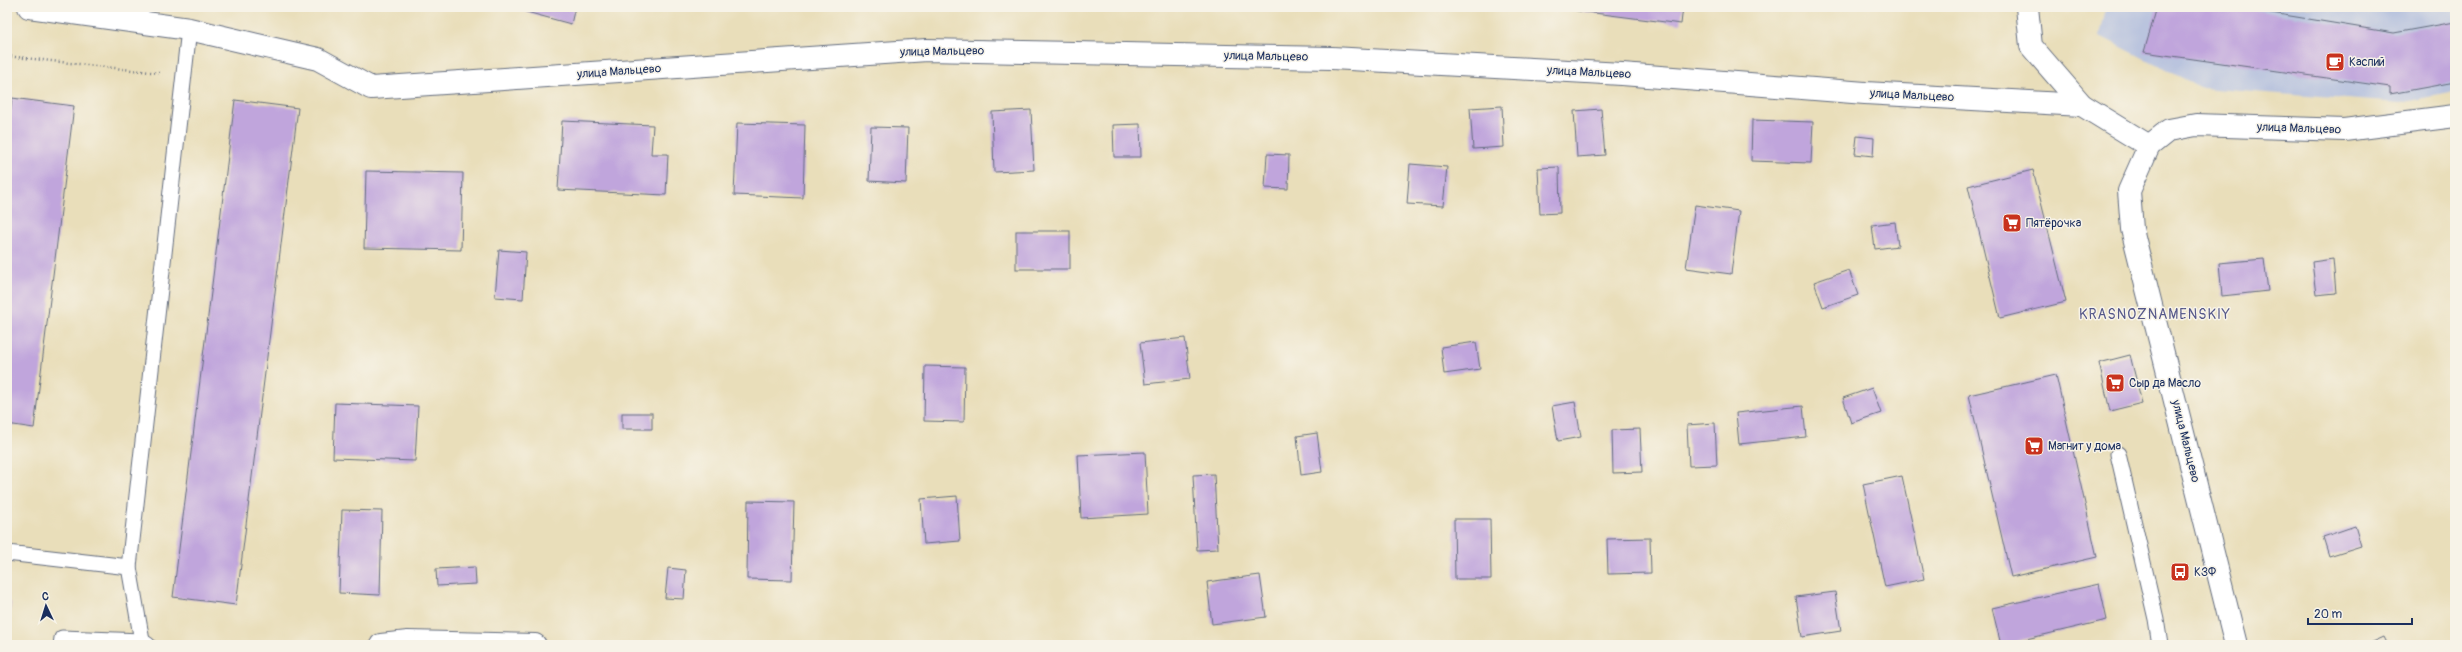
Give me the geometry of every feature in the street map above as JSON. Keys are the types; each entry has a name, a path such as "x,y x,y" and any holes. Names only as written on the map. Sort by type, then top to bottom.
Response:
{"street":[{"path":"29,7 189,29"},
{"path":"2027,7 2031,46 2082,105"},
{"name":"улица Мальцево","path":"189,29 318,59 371,88 927,50 1332,58 1615,74 1865,93 2082,105 2149,146"},
{"name":"улица Мальцево","path":"2236,645 2132,229 2129,191 2149,146 2169,130 2196,124 2344,130 2455,116"},
{"path":"382,645 408,642 535,645"}],"lane":[{"path":"61,645 62,638 144,644 129,567 189,29"},
{"path":"2118,454 2156,619 2160,645"},
{"path":"7,553 129,567"}],"path":[{"path":"7,56 183,76"}],"shaded area":[{"path":"2106,7 2455,7 2455,92 2399,103 2202,88 2100,36"}],"building":[{"path":"508,7 575,7 571,24"},
{"path":"1547,7 1683,7 1681,24"},
{"path":"2157,7 2235,7 2394,33 2455,22 2455,82 2390,94 2390,87 2144,52"},
{"path":"12,98 74,106 34,428 7,424 7,140"},
{"path":"235,100 298,108 236,605 173,597"},
{"path":"1502,106 1504,147 1473,149 1470,108"},
{"path":"1601,109 1605,155 1577,157 1574,111"},
{"path":"1031,110 1034,170 994,172 992,112"},
{"path":"1752,120 1813,122 1811,163 1751,161"},
{"path":"562,121 653,125 651,154 668,154 666,195 558,190"},
{"path":"737,123 805,125 803,198 734,195"},
{"path":"1140,124 1141,157 1114,157 1113,125"},
{"path":"871,127 908,128 906,183 869,181"},
{"path":"1857,136 1874,138 1873,156 1855,154"},
{"path":"1267,154 1289,155 1288,189 1265,188"},
{"path":"1410,164 1447,167 1443,206 1407,204"},
{"path":"1559,167 1560,213 1540,214 1538,168"},
{"name":"Пятёрочка","path":"2033,170 2066,302 2000,318 1968,186"},
{"path":"366,171 463,173 461,250 364,248"},
{"path":"1695,205 1739,211 1731,274 1686,268"},
{"path":"1895,222 1898,246 1875,249 1872,225"},
{"path":"1016,231 1070,231 1070,269 1016,269"},
{"path":"499,250 526,252 523,299 495,297"},
{"path":"2264,259 2268,291 2222,296 2219,263"},
{"path":"2333,259 2336,293 2316,295 2312,262"},
{"path":"1849,270 1858,295 1823,307 1814,282"},
{"path":"1185,338 1190,379 1145,384 1140,343"},
{"path":"1476,342 1480,369 1444,374 1441,347"},
{"path":"2130,355 2142,403 2110,411 2099,363"},
{"path":"925,366 965,367 964,422 924,421"},
{"path":"2056,375 2097,557 2011,577 1969,395"},
{"path":"1872,388 1881,413 1851,423 1843,398"},
{"path":"1575,402 1581,437 1558,441 1552,406"},
{"path":"335,403 418,406 415,461 333,458"},
{"path":"1803,406 1806,437 1739,444 1736,413"},
{"path":"622,413 652,413 652,429 622,429"},
{"path":"1715,423 1717,465 1689,466 1687,425"},
{"path":"1640,429 1642,472 1613,473 1612,430"},
{"path":"1317,433 1322,472 1301,475 1297,436"},
{"path":"1145,452 1148,514 1081,518 1078,455"},
{"path":"1214,474 1218,549 1197,550 1193,475"},
{"path":"1902,476 1924,579 1885,587 1863,484"},
{"path":"957,496 960,541 924,544 921,499"},
{"path":"748,501 794,502 792,580 747,579"},
{"path":"342,510 382,511 380,595 339,593"},
{"path":"1454,519 1490,519 1491,579 1455,579"},
{"path":"2355,526 2361,546 2329,556 2323,537"},
{"path":"1650,538 1651,573 1608,574 1607,539"},
{"path":"475,567 476,584 437,586 436,569"},
{"path":"668,568 686,570 684,599 665,598"},
{"path":"1260,575 1266,617 1212,624 1207,582"},
{"path":"2099,584 2107,620 2001,645 1992,608"},
{"path":"1835,592 1841,631 1802,637 1796,597"},
{"path":"7,602 11,602 8,627 7,627"},
{"path":"2384,637 2388,645 2366,645"}],"place":[{"name":"Каспий","path":"2335,62"},
{"name":"Пятёрочка","path":"2012,223"},
{"name":"Сыр да Масло","path":"2115,383"},
{"name":"Магнит у дома","path":"2034,446"},
{"name":"КЗФ","path":"2180,572"}],"district":[{"name":"KRASNOZNAMENSKIY","path":"2155,314"}]}
